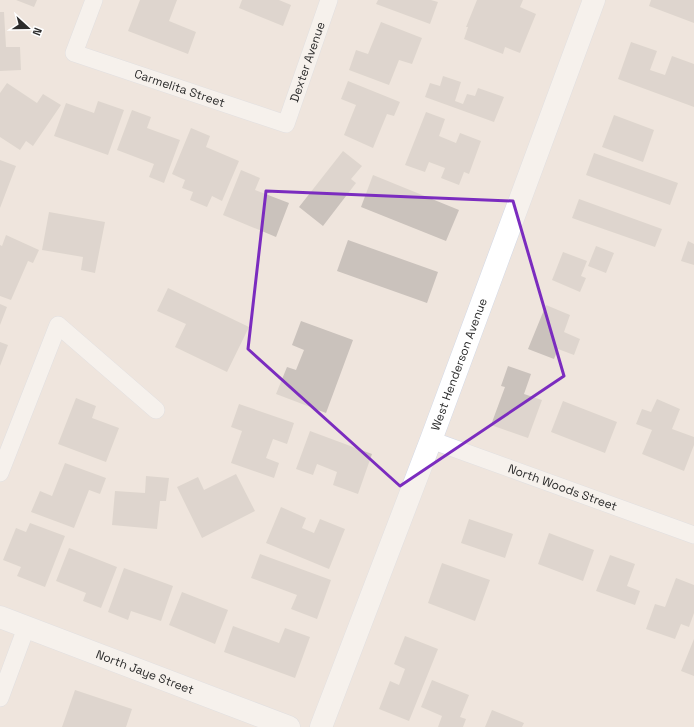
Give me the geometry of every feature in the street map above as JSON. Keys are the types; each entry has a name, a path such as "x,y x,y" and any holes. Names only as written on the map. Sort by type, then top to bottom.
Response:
{"main road":[{"name":"West Henderson Avenue","path":"321,727 431,440 594,0"},
{"name":"North Jaye Street","path":"0,617 289,727"}],"street":[{"name":"Carmelita Street","path":"94,0 74,52 286,124"},
{"name":"Dexter Avenue","path":"286,124 329,0"},
{"path":"0,473 58,325 156,410"},
{"name":"North Woods Street","path":"431,440 694,535"},
{"path":"0,698 26,628"}],"highlighted area":[{"path":"266,191 513,201 564,376 400,486 248,349"}],"building":[{"path":"16,0 37,0 34,7"},
{"path":"140,0 177,0 169,21 196,32 188,54 128,31"},
{"path":"242,0 279,0 291,5 283,26 239,8"},
{"path":"378,0 431,0 438,2 430,24 376,4"},
{"path":"477,0 523,0 520,7 536,14 520,53 505,47 503,54 464,39 468,27 466,27"},
{"path":"651,0 694,0 694,23 649,6"},
{"path":"0,12 4,12 6,47 20,47 21,70 0,71"},
{"path":"381,22 422,38 412,64 399,60 389,85 349,70 356,50 368,54"},
{"path":"631,42 657,51 650,70 665,75 672,56 694,64 694,107 618,79"},
{"path":"443,76 461,82 455,101 463,104 467,94 475,96 478,88 504,97 494,122 425,97 430,83 440,86"},
{"path":"348,81 400,102 394,116 387,114 373,148 344,135 356,105 341,99"},
{"path":"7,83 37,103 43,94 61,105 33,146 26,141 20,150 0,137 0,93"},
{"path":"98,101 124,110 108,155 54,136 66,103 94,113"},
{"path":"132,110 151,117 147,128 180,140 164,183 149,177 154,164 117,150"},
{"path":"426,112 445,119 439,136 456,143 460,133 481,141 469,174 464,172 459,185 441,178 445,168 429,162 425,172 405,165"},
{"path":"614,115 654,130 643,162 602,147"},
{"path":"191,128 210,136 206,147 239,161 222,201 212,196 207,207 190,200 193,192 182,188 185,180 172,174"},
{"path":"343,151 362,166 351,179 356,183 323,226 299,207"},
{"path":"594,153 678,183 670,205 586,175"},
{"path":"0,160 16,166 0,208"},
{"path":"241,170 260,178 255,190 289,203 276,237 223,215"},
{"path":"373,175 459,210 446,241 361,207"},
{"path":"579,199 662,229 655,247 572,218"},
{"path":"49,212 105,222 95,273 81,270 83,257 42,250"},
{"path":"6,235 39,250 33,263 28,261 11,300 0,296 0,245 2,246"},
{"path":"348,240 438,272 427,303 337,271"},
{"path":"688,241 694,244 694,265 681,261"},
{"path":"596,246 614,253 606,273 588,266"},
{"path":"563,252 587,261 581,276 586,278 580,292 552,280"},
{"path":"168,288 249,327 227,372 175,347 186,324 157,311"},
{"path":"0,304 7,307 0,325"},
{"path":"546,305 570,315 564,332 580,339 574,355 558,349 554,359 528,349"},
{"path":"301,321 353,340 326,413 276,394 287,367 296,370 304,350 292,345"},
{"path":"0,342 8,345 0,366"},
{"path":"508,366 531,374 524,394 542,400 528,438 491,425 505,387 501,386"},
{"path":"76,398 96,406 92,418 119,428 106,462 58,444"},
{"path":"657,399 680,409 672,429 694,437 694,445 684,471 642,454 652,430 636,424 642,409 651,412"},
{"path":"563,401 617,422 605,453 551,432"},
{"path":"239,404 294,423 287,444 273,439 266,458 279,463 274,478 231,463 242,431 231,427"},
{"path":"310,431 372,454 358,494 333,485 337,472 317,464 313,475 296,469"},
{"path":"65,463 106,478 100,494 89,490 74,528 31,512 40,491 52,496"},
{"path":"236,474 255,511 202,538 177,487 198,477 204,490"},
{"path":"146,476 169,478 166,501 160,501 157,529 112,525 115,491 145,493"},
{"path":"281,507 306,518 302,528 314,533 320,519 345,529 329,569 266,543"},
{"path":"469,519 513,534 505,558 461,543"},
{"path":"30,523 65,536 45,587 17,576 21,567 3,560 16,528 26,532"},
{"path":"549,533 594,550 583,581 538,564"},
{"path":"69,548 117,567 101,608 83,601 86,593 56,581"},
{"path":"260,554 331,580 317,619 291,609 297,595 251,578"},
{"path":"610,555 635,564 627,586 640,591 635,605 596,591"},
{"path":"442,563 490,580 475,621 428,603"},
{"path":"124,568 173,586 161,621 131,611 128,620 108,612"},
{"path":"676,578 694,585 694,613 689,627 681,624 675,639 646,629 655,604 665,607"},
{"path":"182,592 228,610 215,644 169,625"},
{"path":"233,626 279,643 285,628 310,637 295,678 224,652"},
{"path":"405,636 438,649 409,721 379,709 390,681 399,685 405,669 394,664"},
{"path":"694,639 694,676 681,671"},
{"path":"432,680 469,695 460,717 466,719 463,727 438,727 442,716 421,707"},
{"path":"75,690 132,709 126,727 62,727"},
{"path":"492,710 524,723 522,727 485,727"}]}
